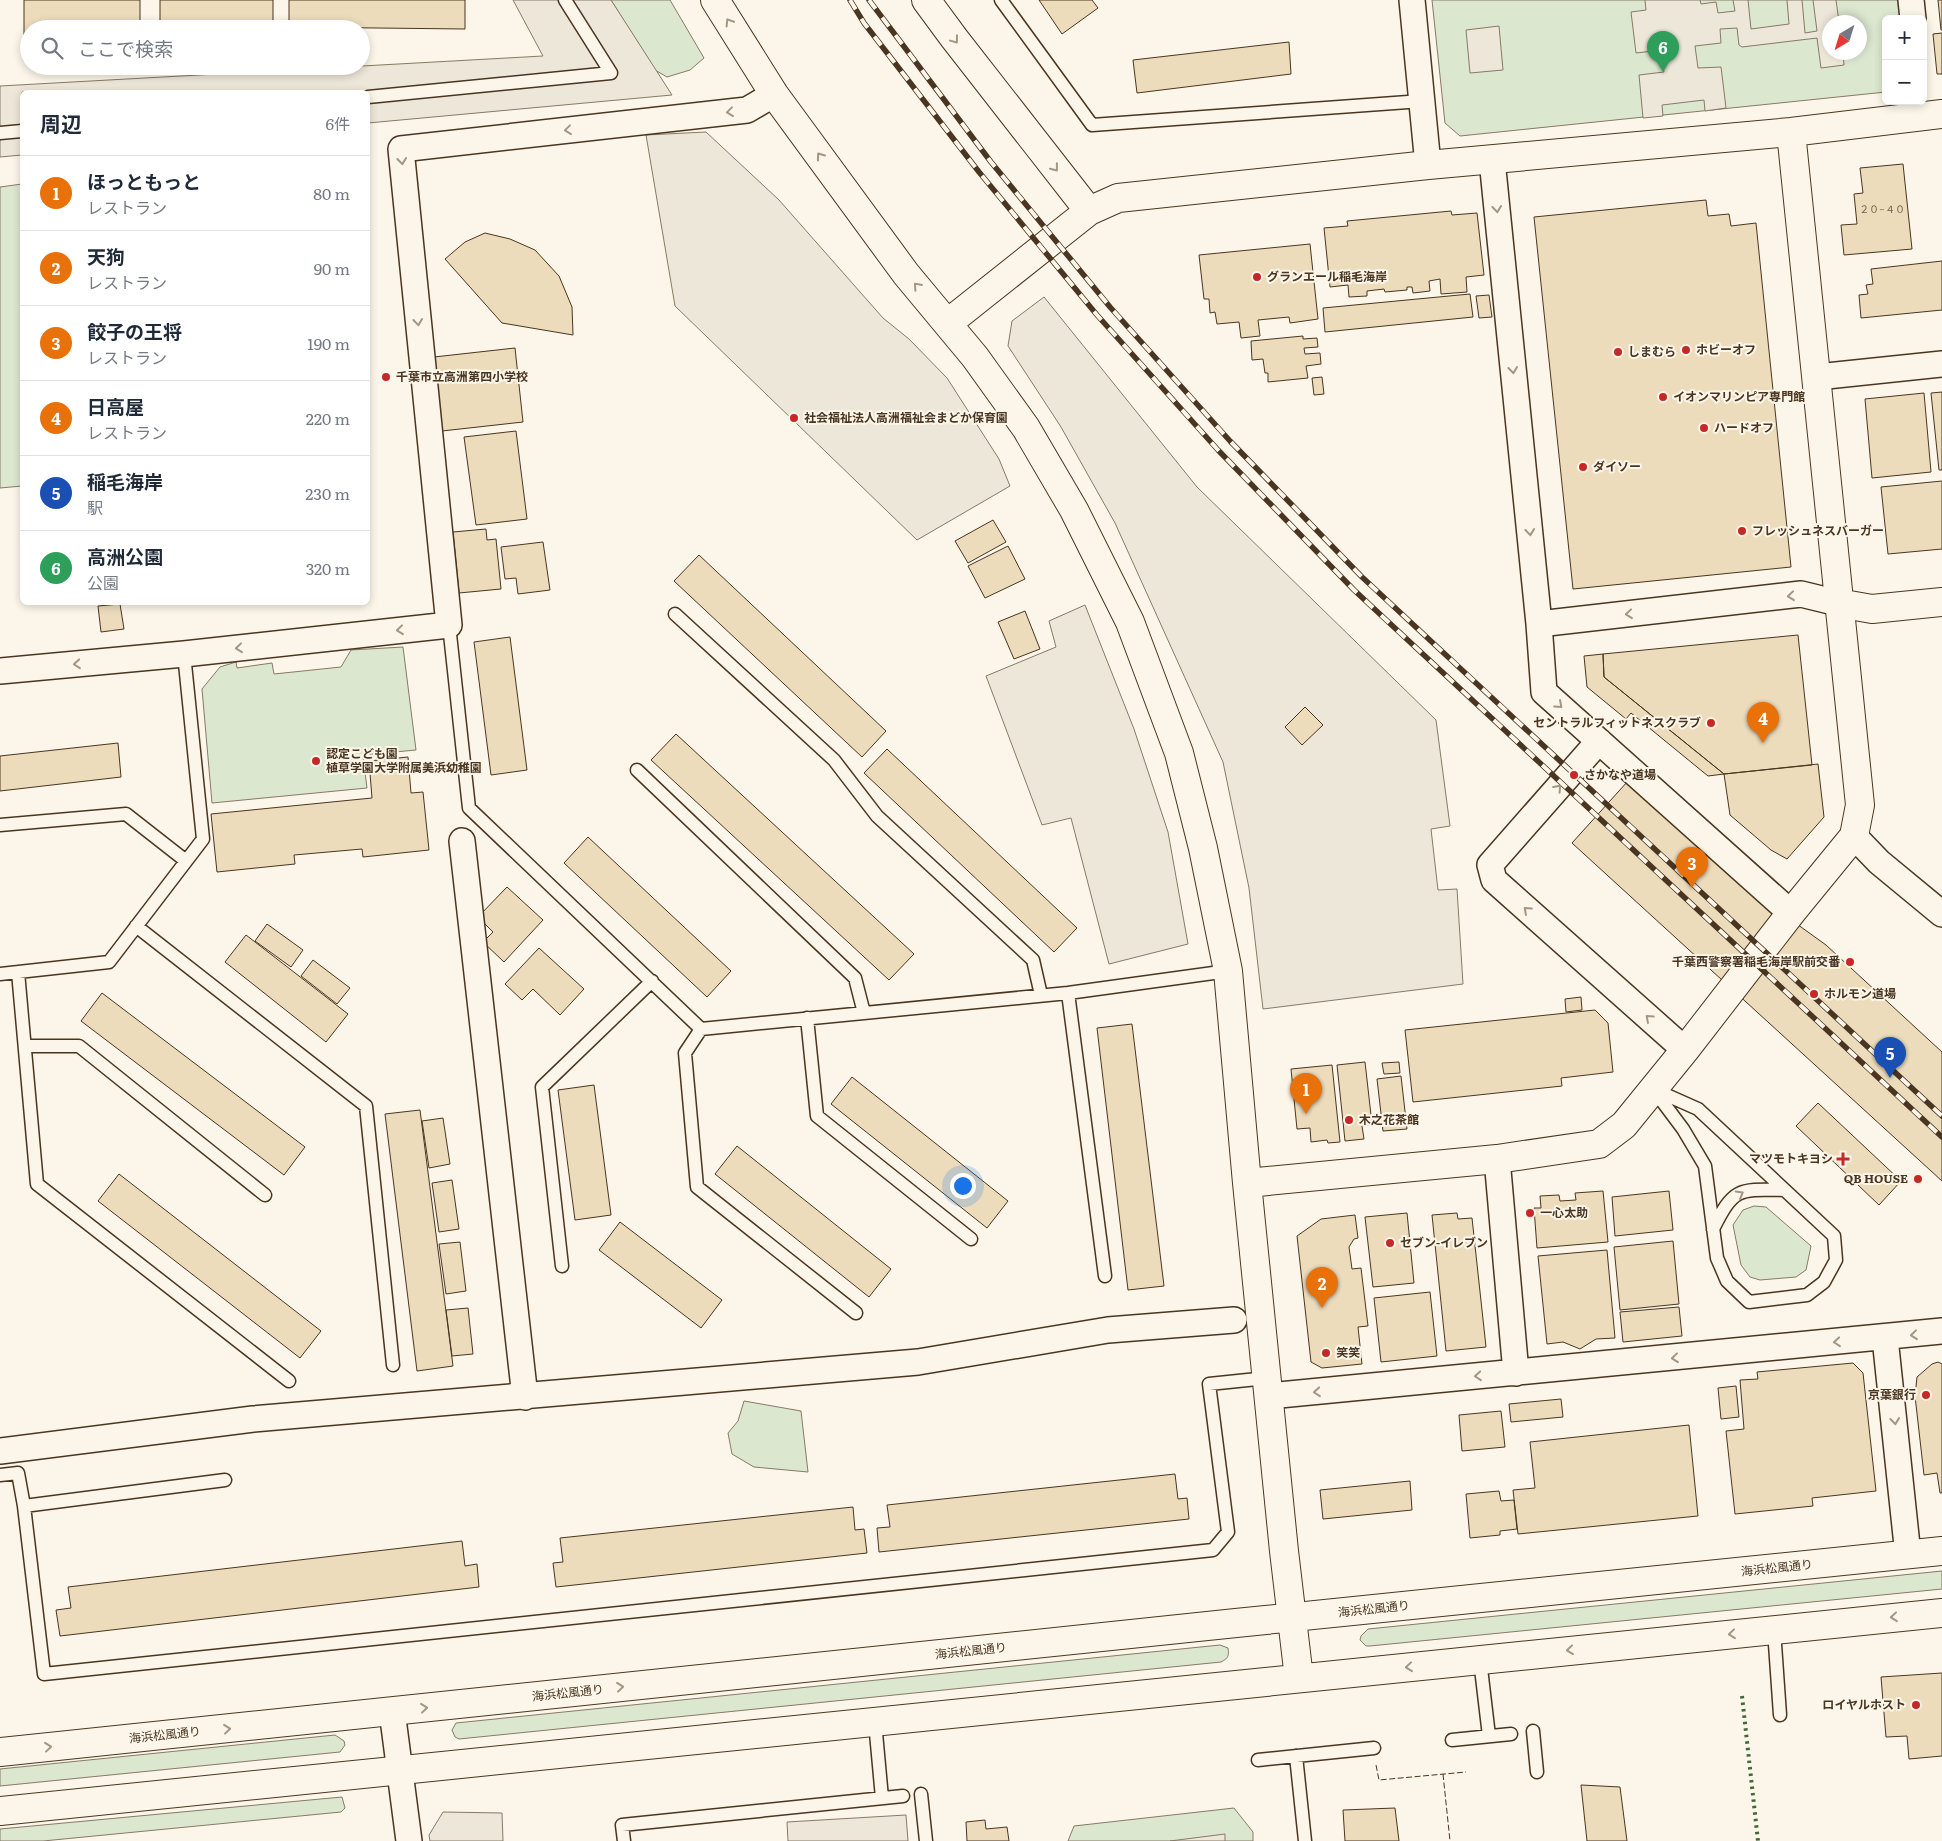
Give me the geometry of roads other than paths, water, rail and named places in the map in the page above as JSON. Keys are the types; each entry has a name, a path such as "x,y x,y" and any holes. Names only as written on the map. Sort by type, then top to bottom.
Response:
{"street":[{"path":"715,0 774,94 906,274 975,357 1026,428 1074,510 1130,622 1179,753 1204,848 1228,970 1247,1184 1299,1678"},
{"path":"1412,0 1428,166"},
{"path":"1911,0 1913,15"},
{"path":"932,2 954,38 1089,211"},
{"path":"0,671 184,654 449,625 401,149 746,110 774,94"},
{"path":"948,323 1089,211 1118,198 1428,166 1791,132 1929,110"},
{"path":"1247,1184 1496,1159 1599,1144 1624,1125 1854,836 1860,805 1791,132"},
{"path":"1492,160 1539,624 1544,692 1791,913"},
{"path":"1817,377 1942,364"},
{"path":"1539,624 1801,594 1872,609 1942,602"},
{"path":"1600,741 1490,865 1494,880 1685,1050"},
{"path":"1854,836 1879,862 1942,914"},
{"path":"462,841 525,1397"},
{"path":"1496,1159 1516,1373"},
{"path":"0,1451 254,1419 918,1362 1108,1330 1234,1320"},
{"path":"1268,1387 1516,1373 1942,1332"},
{"path":"1885,1338 1908,1555"},
{"name":"海浜松風通り","path":"0,1752 1942,1551"},
{"path":"0,1811 1942,1612"},
{"path":"392,1711 409,1841"}],"lane":[{"path":"370,97 611,73 565,0"},
{"path":"1001,0 1092,125 1422,101"},
{"path":"0,133 20,131"},
{"path":"675,614 834,760 877,816 1033,960 1041,995"},
{"path":"449,625 469,808 701,1028 1068,993 1228,970"},
{"path":"0,974 109,962 203,839 184,654"},
{"path":"637,770 855,978 864,1013"},
{"path":"0,825 126,814 186,861"},
{"path":"136,926 366,1106 394,1365"},
{"path":"18,972 37,1184 289,1381"},
{"path":"562,1266 542,1087 652,981"},
{"path":"1068,993 1105,1276"},
{"path":"807,1018 817,1116 971,1239"},
{"path":"701,1028 685,1053 698,1187 856,1313"},
{"path":"25,1046 79,1046 266,1195"},
{"path":"1653,1089 1698,1109 1834,1236 1836,1260 1824,1282 1807,1295 1749,1302 1727,1281 1717,1258 1705,1166 1683,1129 1653,1089"},
{"path":"1713,1229 1721,1213 1738,1193 1750,1189 1784,1190"},
{"path":"0,1475 18,1473 24,1506 44,1674 1213,1550 1228,1532 1209,1384 1268,1387"},
{"path":"24,1506 225,1480"},
{"path":"1774,1630 1780,1715"},
{"path":"1480,1660 1489,1736"},
{"path":"875,1722 882,1798"},
{"path":"1533,1731 1537,1772"},
{"path":"1452,1740 1511,1734"},
{"path":"1258,1760 1374,1748"},
{"path":"1296,1756 1305,1841"},
{"path":"921,1794 926,1841"},
{"path":"624,1841 622,1825 903,1796"}],"railway":[{"path":"850,0 864,23 979,172 1097,315 1218,450 1354,590 1942,1137"},
{"path":"869,0 991,162 1110,307 1230,441 1362,577 1942,1116"}],"place":[{"name":"高洲公園","path":"1663,72"},
{"name":"グランエール稲毛海岸","path":"1257,277"},
{"name":"ホビーオフ","path":"1686,350"},
{"name":"しまむら","path":"1618,352"},
{"name":"千葉市立高洲第四小学校","path":"386,377"},
{"name":"イオンマリンピア専門館","path":"1663,397"},
{"name":"社会福祉法人高洲福祉会まどか保育園","path":"794,418"},
{"name":"ハードオフ","path":"1704,428"},
{"name":"ダイソー","path":"1583,467"},
{"name":"フレッシュネスバーガー","path":"1742,531"},
{"name":"セントラルフィットネスクラブ","path":"1711,723"},
{"name":"日高屋","path":"1763,743"},
{"name":"認定こども園 植草学園大学附属美浜幼稚園","path":"316,761"},
{"name":"さかなや道場","path":"1574,775"},
{"name":"餃子の王将","path":"1692,888"},
{"name":"千葉西警察署稲毛海岸駅前交番","path":"1850,962"},
{"name":"ホルモン道場","path":"1814,994"},
{"name":"稲毛海岸","path":"1890,1078"},
{"name":"ほっともっと","path":"1306,1114"},
{"name":"木之花茶館","path":"1349,1120"},
{"name":"マツモトキヨシ","path":"1843,1159"},
{"name":"QB HOUSE","path":"1918,1179"},
{"name":"一心太助","path":"1530,1213"},
{"name":"セブン-イレブン","path":"1390,1243"},
{"name":"天狗","path":"1322,1308"},
{"name":"笑笑","path":"1326,1353"},
{"name":"京葉銀行","path":"1926,1395"},
{"name":"ロイヤルホスト","path":"1916,1705"}]}
